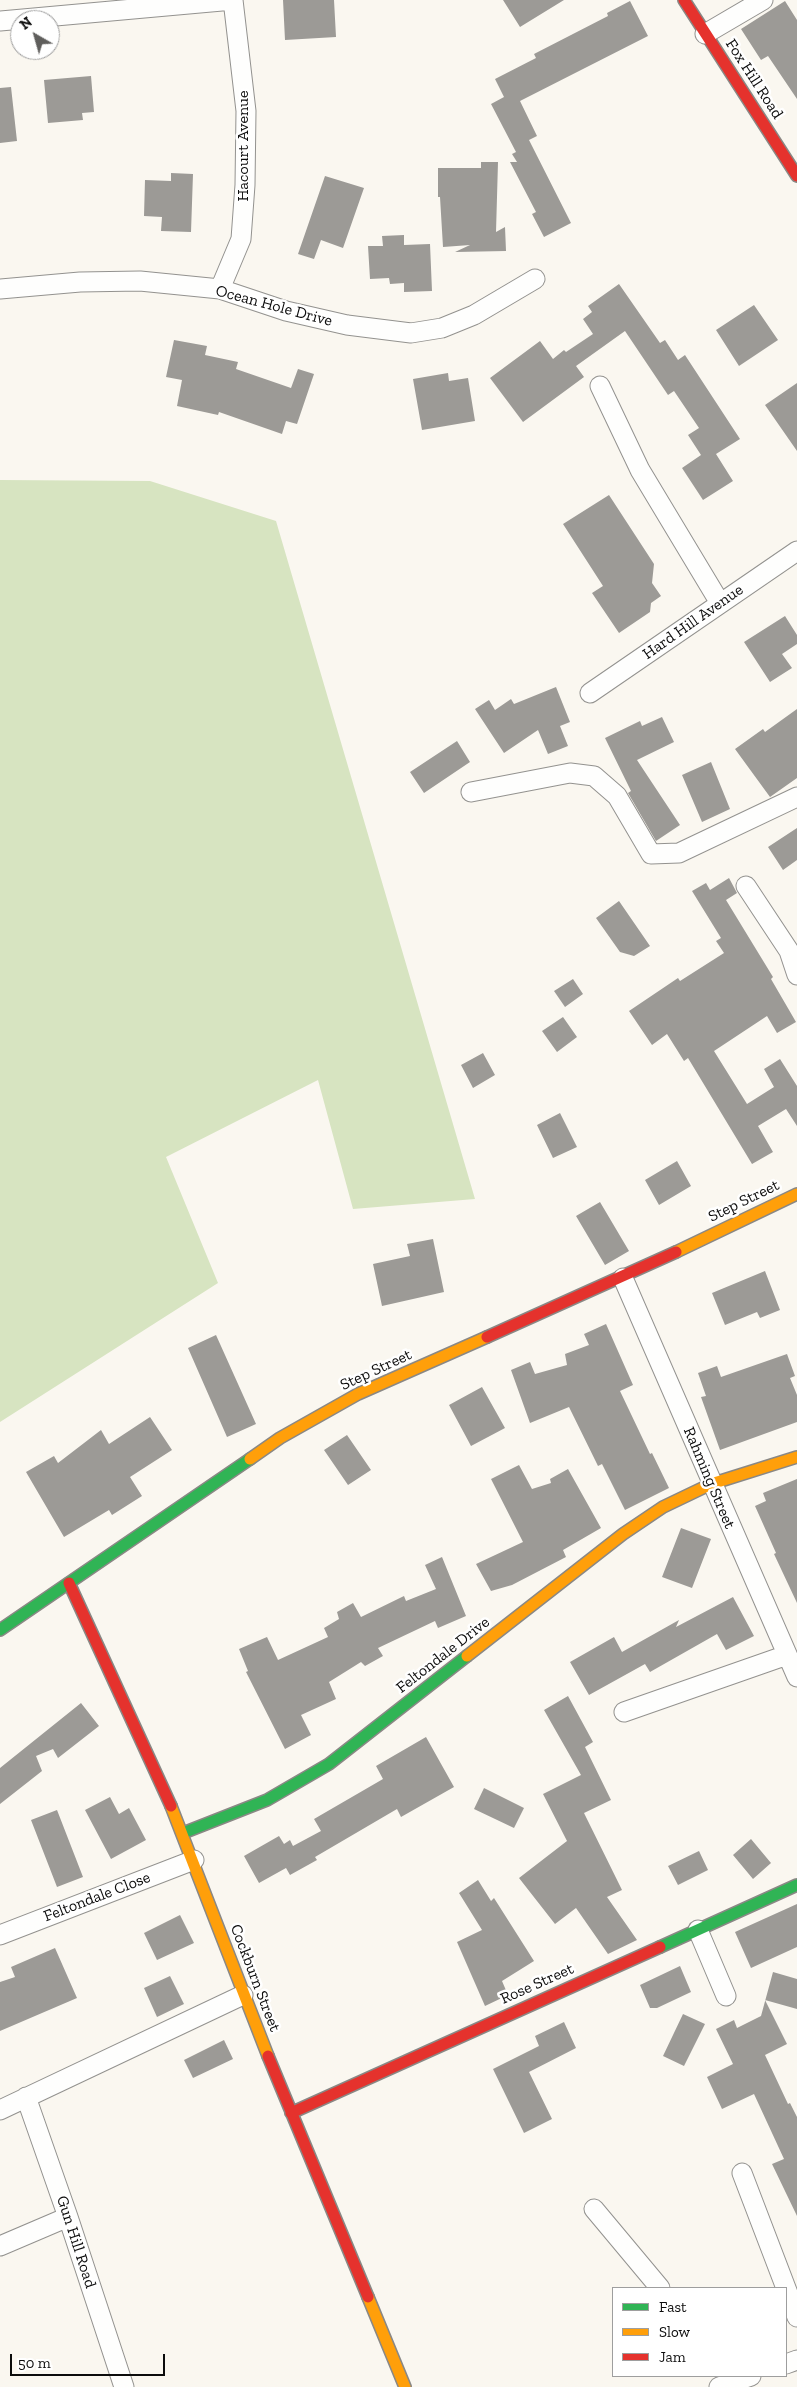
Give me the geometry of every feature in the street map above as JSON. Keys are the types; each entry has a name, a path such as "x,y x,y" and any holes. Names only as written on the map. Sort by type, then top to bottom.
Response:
{"street":[{"path":"0,21 233,0"},
{"name":"Hacourt Avenue","path":"220,289 241,239 246,185 246,111 233,0"},
{"name":"Fox Hill Road","path":"684,0 797,176"},
{"path":"705,34 763,0"},
{"name":"Ocean Hole Drive","path":"0,289 80,282 140,281 220,289 286,311 338,323 411,333 442,328 474,314 535,279"},
{"path":"600,386 640,470 720,603"},
{"name":"Hard Hill Avenue","path":"590,693 797,550"},
{"path":"471,792 570,773 594,776 618,796 651,854 679,853 797,797"},
{"path":"746,886 789,951 797,975"},
{"name":"Step Street","path":"0,1630 280,1438 358,1394 623,1278 797,1194"},
{"name":"Rahming Street","path":"623,1278 711,1484 797,1677"},
{"name":"Feltondale Drive","path":"183,1833 266,1800 329,1764 623,1534 663,1507 711,1484 797,1457"},
{"name":"Cockburn Street","path":"69,1583 183,1833 244,1995 405,2387"},
{"path":"624,1712 787,1655"},
{"name":"Feltondale Close","path":"0,1935 194,1860"},
{"name":"Rose Street","path":"291,2112 797,1885"},
{"path":"698,1930 726,1996"},
{"path":"0,2110 244,1995"},
{"name":"Gun Hill Road","path":"26,2097 124,2387"},
{"path":"742,2173 786,2287"},
{"path":"594,2209 659,2287"},
{"path":"0,2246 68,2217"},
{"path":"787,2291 797,2317"},
{"path":"719,2387 748,2377"}],"green space":[{"path":"0,480 150,481 276,521 475,1199 353,1209 318,1080 166,1157 218,1283 0,1422"}],"building":[{"path":"283,0 334,0 336,37 285,40"},
{"path":"503,0 564,0 520,27"},
{"path":"630,1 648,36 520,101 537,136 529,140 571,223 544,237 532,214 536,212 510,162 517,162 512,154 516,152 491,104 504,97 495,79 536,58 534,54 608,16 607,13"},
{"path":"785,1 797,20 797,99 768,56 761,60 741,29"},
{"path":"91,76 94,112 82,113 83,120 48,123 44,80"},
{"path":"11,87 17,141 0,143 0,88"},
{"path":"481,162 498,162 496,232 505,227 506,251 455,252 470,245 443,247 440,197 438,197 438,168 481,168"},
{"path":"171,173 193,174 191,232 161,231 162,217 144,216 145,180 171,181"},
{"path":"325,176 364,188 343,248 321,240 314,259 298,254"},
{"path":"404,235 404,245 430,244 432,291 404,292 404,283 390,284 389,278 370,279 368,246 383,246 382,236"},
{"path":"619,284 660,343 665,340 678,360 685,355 740,439 716,454 733,481 703,500 682,468 701,455 688,435 699,428 674,391 668,395 625,331 576,366 584,377 523,422 490,378 540,341 553,359 564,350 566,352 593,334 583,319 592,312 588,306"},
{"path":"754,305 778,340 739,366 716,330"},
{"path":"174,340 207,346 205,355 238,362 236,369 291,388 298,369 314,374 297,424 286,421 282,434 219,412 218,415 177,406 182,380 166,377"},
{"path":"448,373 449,381 468,378 475,421 422,430 413,379"},
{"path":"797,383 797,451 765,405"},
{"path":"609,495 654,564 652,583 661,596 651,603 650,612 619,633 592,593 603,586 563,524"},
{"path":"785,616 797,635 797,644 782,654 792,668 770,682 744,642"},
{"path":"556,687 570,722 560,726 568,746 548,754 538,730 504,753 475,709 489,700 495,710 511,699 514,704"},
{"path":"797,709 797,778 770,797 735,749 763,729 765,732"},
{"path":"662,717 674,742 637,760 680,825 656,841 628,793 631,791 605,738 640,721 642,726"},
{"path":"457,741 470,762 424,793 410,772"},
{"path":"711,762 730,809 702,822 682,775"},
{"path":"797,828 797,860 783,870 768,847"},
{"path":"729,878 737,893 726,900 773,977 771,979 796,1022 777,1033 767,1016 714,1051 747,1104 774,1087 764,1069 780,1059 797,1086 797,1126 786,1109 758,1126 773,1152 752,1164 688,1058 684,1061 667,1034 652,1045 629,1011 678,978 680,981 724,953 716,941 721,938 692,891 706,883 710,890"},
{"path":"619,901 650,946 634,956 620,952 596,918"},
{"path":"573,979 583,994 565,1007 554,991"},
{"path":"563,1017 577,1037 557,1052 542,1031"},
{"path":"483,1053 495,1075 473,1088 461,1065"},
{"path":"560,1113 577,1147 553,1158 537,1125"},
{"path":"677,1161 691,1186 659,1205 645,1180"},
{"path":"600,1202 629,1251 605,1265 576,1216"},
{"path":"433,1239 444,1292 382,1306 373,1264 410,1256 407,1244"},
{"path":"765,1271 780,1310 760,1318 757,1312 725,1325 712,1293"},
{"path":"606,1324 633,1385 620,1391 650,1454 652,1453 669,1488 625,1510 602,1464 598,1466 569,1407 530,1423 511,1370 530,1362 535,1374 567,1365 565,1354 589,1345 584,1334"},
{"path":"216,1335 256,1424 227,1437 188,1348"},
{"path":"787,1354 795,1376 790,1378 797,1395 797,1422 720,1450 701,1397 706,1396 698,1373 717,1366 721,1377"},
{"path":"482,1387 505,1428 471,1446 449,1405"},
{"path":"150,1417 172,1450 130,1477 142,1496 112,1515 109,1510 64,1537 26,1472 54,1456 58,1463 101,1430 109,1444"},
{"path":"347,1435 371,1470 348,1485 324,1450"},
{"path":"519,1465 532,1489 551,1483 550,1479 568,1469 601,1528 563,1550 566,1557 512,1585 491,1591 476,1564 523,1542 491,1479"},
{"path":"797,1479 797,1603 774,1554 776,1553 755,1506 766,1501 763,1493"},
{"path":"681,1528 711,1539 692,1588 662,1577"},
{"path":"442,1557 466,1616 438,1628 435,1621 378,1648 383,1656 365,1666 361,1662 329,1682 336,1699 301,1715 311,1735 285,1749 246,1672 248,1671 239,1649 267,1637 278,1660 328,1637 324,1628 339,1619 337,1612 353,1603 361,1617 404,1596 406,1601 436,1589 425,1565"},
{"path":"733,1597 754,1636 726,1650 717,1634 650,1672 645,1664 589,1695 570,1662 614,1637 622,1652 679,1620 676,1627"},
{"path":"568,1696 593,1742 585,1747 611,1800 584,1813 622,1890 607,1897 637,1940 608,1954 576,1908 555,1924 519,1878 567,1841 543,1794 581,1775 544,1710"},
{"path":"81,1703 99,1726 58,1758 53,1749 36,1756 42,1771 0,1804 0,1768"},
{"path":"426,1737 454,1787 401,1817 397,1809 315,1857 317,1860 290,1875 286,1868 259,1883 244,1856 279,1836 284,1844 290,1840 293,1846 321,1831 314,1819 383,1779 376,1766"},
{"path":"484,1788 524,1808 514,1828 474,1809"},
{"path":"110,1797 119,1814 129,1808 146,1840 111,1859 85,1810"},
{"path":"57,1810 83,1877 57,1887 31,1820"},
{"path":"751,1839 771,1863 753,1879 733,1855"},
{"path":"699,1851 708,1870 678,1885 668,1866"},
{"path":"478,1880 491,1901 494,1898 534,1961 502,1981 508,1995 485,2006 457,1942 482,1930 459,1893"},
{"path":"797,1904 797,1947 751,1968 735,1932"},
{"path":"180,1915 194,1943 157,1960 144,1933"},
{"path":"55,1948 77,1998 0,2031 0,1982 15,1977 11,1967"},
{"path":"680,1966 691,1992 657,2008 650,2008 640,1985"},
{"path":"773,1972 797,1979 797,2009 765,2000"},
{"path":"170,1976 184,2004 157,2017 144,1988"},
{"path":"765,2000 787,2044 765,2055 788,2104 790,2103 797,2117 797,2216 772,2164 784,2159 754,2094 722,2109 707,2077 733,2064 716,2029 734,2020 737,2028 761,2016"},
{"path":"683,2014 705,2024 684,2066 663,2056"},
{"path":"564,2022 576,2048 529,2072 552,2119 524,2133 493,2069 539,2046 535,2036"},
{"path":"224,2040 233,2059 193,2078 184,2060"}],"traffic: fast":[{"path":"0,1630 250,1459"},
{"path":"183,1833 267,1800 329,1764 467,1656"},
{"path":"660,1947 797,1885"}],"traffic: slow":[{"path":"676,1252 797,1194"},
{"path":"250,1459 280,1438 358,1394 487,1337"},
{"path":"467,1656 623,1534 663,1507 711,1484 797,1457"},
{"path":"171,1806 268,2056"},
{"path":"368,2297 405,2387"}],"traffic: jam":[{"path":"684,0 797,176"},
{"path":"487,1337 676,1252"},
{"path":"69,1583 171,1806"},
{"path":"291,2113 660,1947"},
{"path":"268,2056 368,2297"}]}
